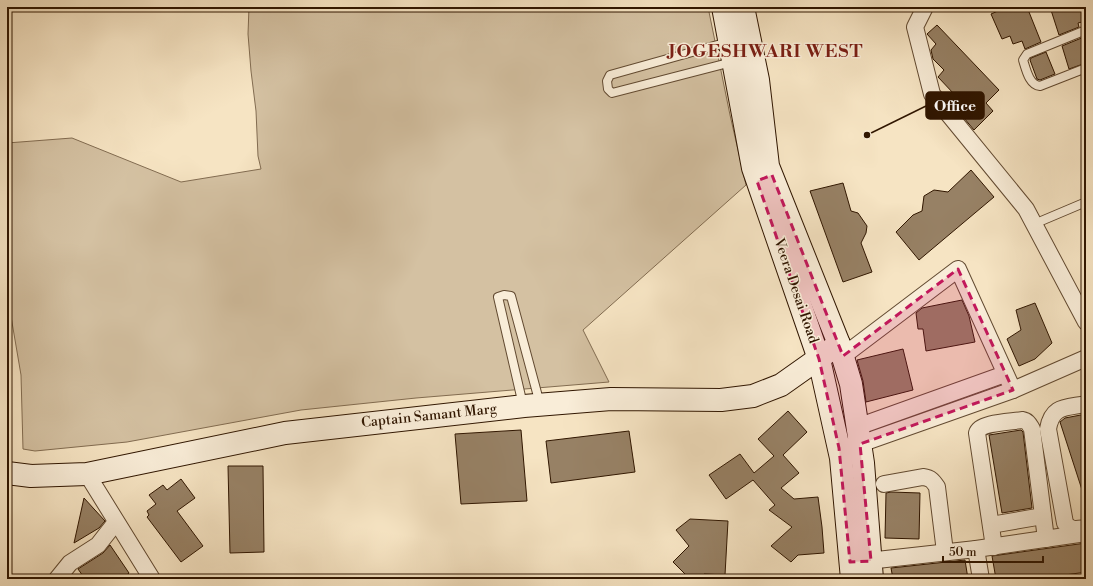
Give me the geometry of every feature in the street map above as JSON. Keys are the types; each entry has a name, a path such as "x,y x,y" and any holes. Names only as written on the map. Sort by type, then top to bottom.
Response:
{"street":[{"name":"Veera Desai Road","path":"723,7 753,168 764,178 819,359 852,440 842,458 861,570"},
{"path":"743,7 758,80 768,166 764,178 841,350 851,384 852,440"},
{"path":"925,7 915,27 932,94 1026,209 1086,322"},
{"path":"841,350 958,269 1013,390"},
{"name":"Captain Samant Marg","path":"7,472 31,476 87,474 285,433 532,405 611,399 721,400 753,396 781,385 819,359 841,350"},
{"path":"852,440 1013,390 1086,358"},
{"path":"852,440 1005,374"},
{"path":"1086,404 1058,410 1052,414 1049,420 1048,429 1064,523 1069,528 1086,528"},
{"path":"994,547 977,433 977,430 987,425 1022,420 1027,421 1030,425 1032,429 1046,539"},
{"path":"87,474 152,579"},
{"path":"884,484 923,478 930,478 934,481 937,487 946,552"},
{"path":"991,525 1043,516"},
{"path":"57,579 70,563 98,545 116,522"},
{"path":"861,570 946,552 994,547 1086,533"},
{"path":"976,549 981,579"}],"lane":[{"path":"1086,30 1027,54 1023,60 1032,83 1036,86 1040,86 1086,68"},
{"path":"731,52 612,93 608,89 607,82 610,75 731,52"},
{"path":"1034,224 1086,202"},
{"path":"504,294 511,296 532,405 498,297 504,294"}],"highlighted area":[{"path":"772,175 843,356 958,269 1013,390 860,444 871,561 850,562 839,448 819,359 757,181"}],"shaded area":[{"path":"249,7 708,7 746,185 583,330 609,382 416,398 301,410 127,442 35,451 23,449 21,375 7,293 7,143 72,138 181,182 261,169 258,156 256,111 248,34"}],"building":[{"path":"1007,7 1027,7 1041,42 1025,49 1022,41 1013,44 1010,36 1002,39 991,14"},
{"path":"1050,7 1086,7 1086,21 1078,23 1079,27 1059,35"},
{"path":"937,25 999,90 986,103 993,111 974,130 948,99 954,94 938,77 944,70 933,59 931,50 936,44 927,34"},
{"path":"1084,37 1086,43 1086,63 1069,69 1062,46"},
{"path":"1046,52 1055,74 1040,80 1037,79 1030,60 1031,58"},
{"path":"971,170 994,197 919,260 896,232 913,215 922,211 924,196 934,190 948,192"},
{"path":"843,183 851,211 858,213 867,226 866,233 861,243 872,272 843,282 810,191"},
{"path":"962,300 969,316 975,342 926,351 923,329 918,329 916,313 922,308"},
{"path":"1035,303 1052,343 1035,359 1019,366 1007,339 1021,330 1016,310"},
{"path":"903,349 913,390 866,402 863,381 857,360"},
{"path":"788,411 807,432 783,455 799,473 781,488 794,499 818,497 824,553 798,555 791,562 771,546 792,527 769,510 775,505 753,480 726,499 709,475 740,454 754,473 774,456 758,439"},
{"path":"1086,414 1086,496 1084,496 1060,422 1065,418"},
{"path":"521,430 527,501 461,504 455,434"},
{"path":"1021,430 1023,432 1032,508 1002,513 989,435"},
{"path":"629,431 635,472 551,483 546,441"},
{"path":"228,466 263,466 264,552 230,553"},
{"path":"181,479 195,498 177,511 203,546 181,562 147,517 149,515 147,511 156,504 149,495 163,485 167,490"},
{"path":"886,493 920,493 919,539 885,538"},
{"path":"84,498 105,521 99,528 74,543"},
{"path":"690,519 728,521 725,575 704,574 699,579 690,579 673,562 689,546 676,530"},
{"path":"1086,543 1086,572 1037,579 996,579 992,556"},
{"path":"110,545 129,573 122,579 85,579 78,569 103,553"},
{"path":"965,560 968,579 893,579 891,568"}],"place":[{"name":"Office","path":"867,135"}],"district":[{"name":"JOGESHWARI WEST","path":"766,51"}]}
